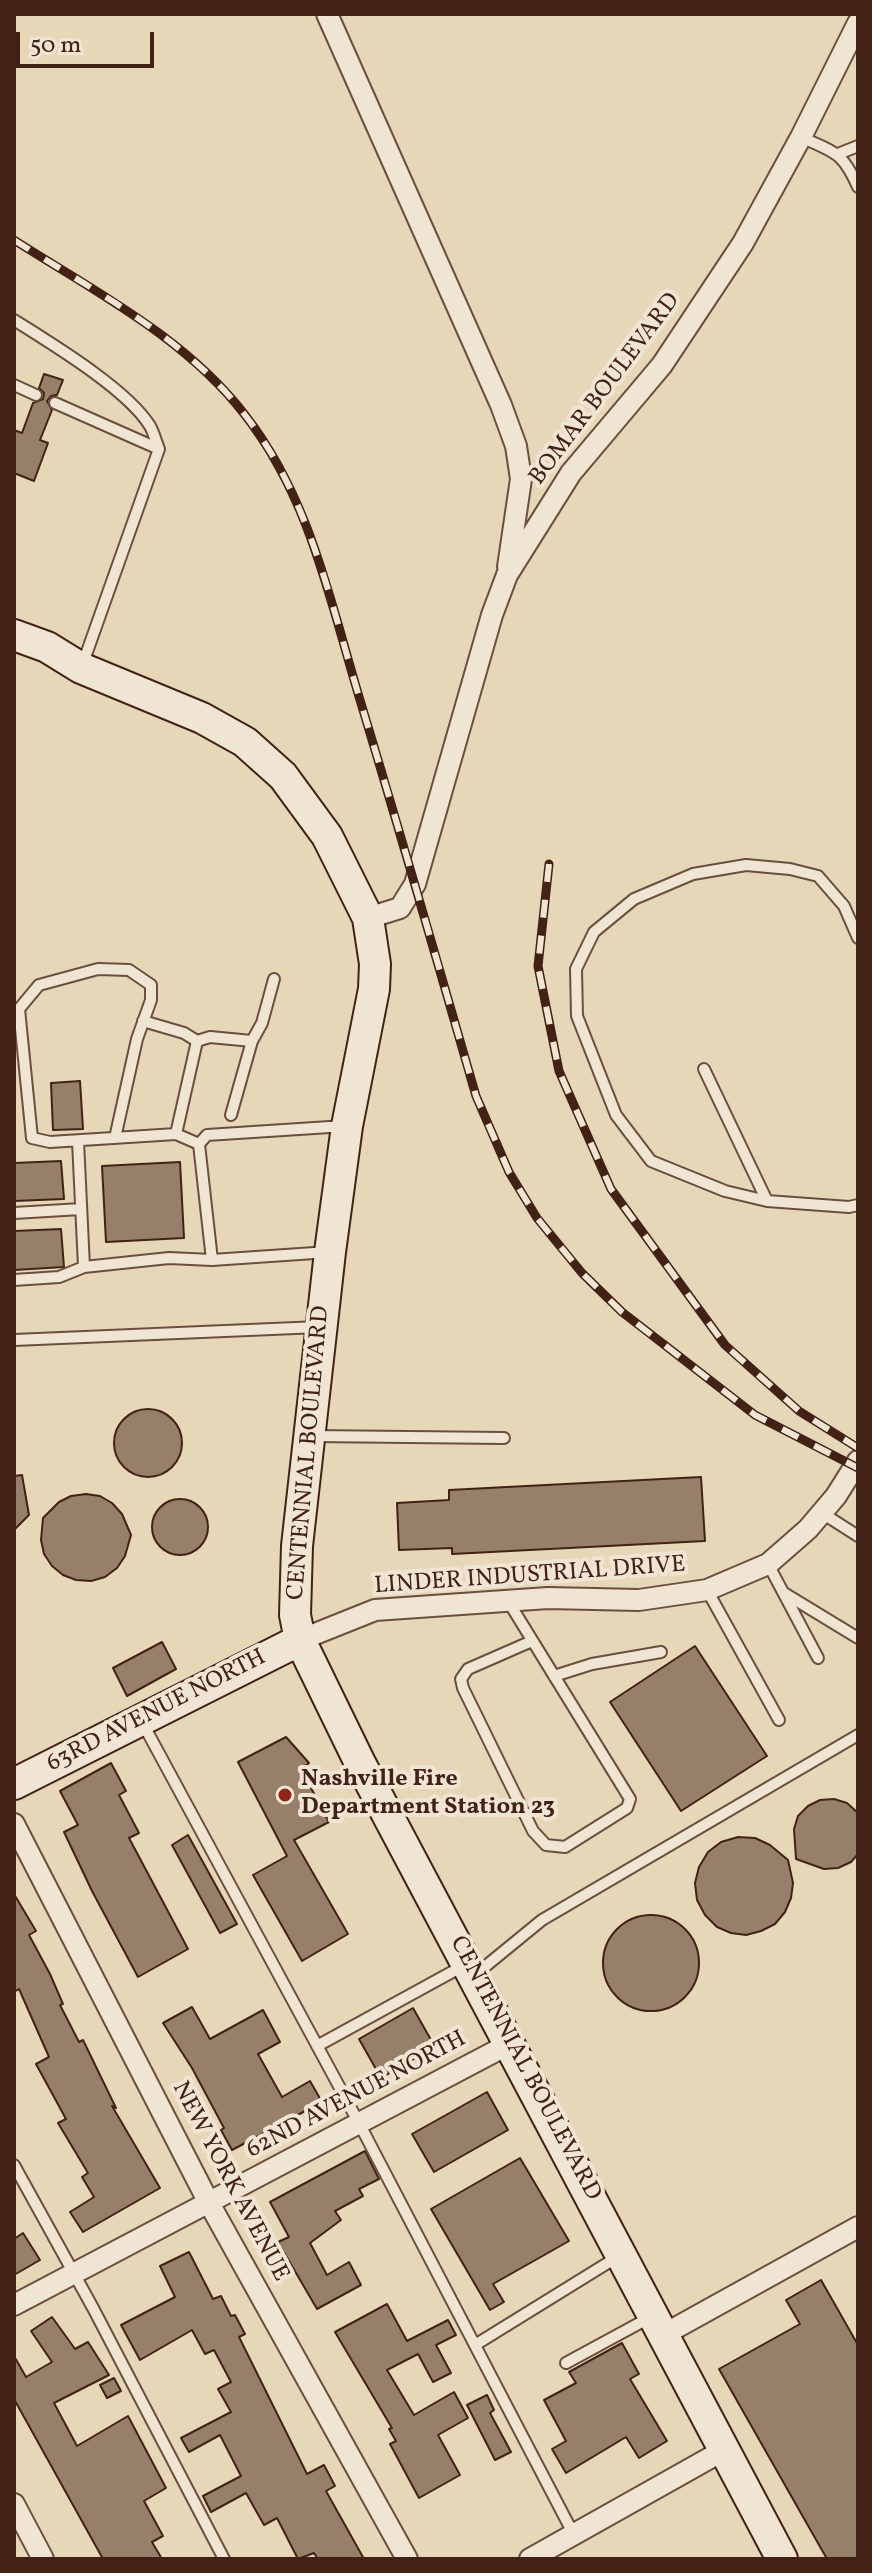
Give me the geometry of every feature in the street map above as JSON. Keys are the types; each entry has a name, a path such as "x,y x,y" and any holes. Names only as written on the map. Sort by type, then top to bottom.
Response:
{"main road":[{"name":"CENTENNIAL BOULEVARD","path":"14,635 47,647 81,668 202,718 245,742 283,776 327,836 368,918 375,964 374,989 347,1126 321,1327 297,1546 295,1615 300,1640 360,1763 782,2559"},
{"name":"CENTENNIAL BOULEVARD","path":"14,653 81,668"},
{"name":"63RD AVENUE NORTH","path":"14,1784 300,1640"}],"street":[{"path":"327,14 501,405 516,446 521,479 507,575"},
{"name":"BOMAR BOULEVARD","path":"368,918 400,908 415,884 492,615 507,575 571,473 662,365 697,316 743,243 858,23"},
{"name":"LINDER INDUSTRIAL DRIVE","path":"300,1640 375,1610 548,1598 639,1600 707,1590 768,1564 822,1513 858,1461"},
{"name":"NEW YORK AVENUE","path":"14,1824 209,2203 407,2559"},
{"name":"62ND AVENUE NORTH","path":"14,2305 511,2043"},
{"path":"658,2325 858,2227"},
{"path":"530,2559 724,2450"},
{"path":"14,2504 43,2559"}],"lane":[{"path":"801,137 838,154 848,163 858,187"},
{"path":"838,154 858,146"},
{"path":"14,320 73,359 129,402 150,426 159,449 81,668"},
{"path":"14,385 36,395"},
{"path":"55,403 159,449"},
{"path":"858,938 844,906 818,876 790,869 746,865 693,874 634,899 594,932 576,969 577,1016 616,1115 651,1161 725,1191 767,1201 858,1205"},
{"path":"844,906 858,908"},
{"path":"115,1138 143,1021 151,1000 151,985 129,970 98,969 39,985 16,1009 32,1138 50,1142 78,1141 176,1134 199,1144"},
{"path":"231,1115 274,979"},
{"path":"143,1021 184,1033 197,1041 210,1037 252,1041"},
{"path":"176,1134 197,1041"},
{"path":"704,1069 767,1201"},
{"path":"212,1260 199,1144 207,1135 347,1126"},
{"path":"78,1141 84,1267"},
{"path":"14,1213 81,1209"},
{"path":"14,1280 59,1277 84,1267 169,1258 212,1260 330,1252"},
{"path":"14,1340 321,1327"},
{"path":"309,1436 504,1438"},
{"path":"822,1513 858,1536"},
{"path":"768,1564 818,1658"},
{"path":"707,1590 779,1720"},
{"path":"783,1592 858,1638"},
{"path":"508,1601 631,1802 601,1826 559,1848 540,1842 533,1831 461,1679 468,1669 532,1641"},
{"path":"554,1676 592,1664 661,1652"},
{"path":"141,1720 360,2125 574,2535"},
{"path":"317,2046 471,1969 542,1920 858,1735"},
{"path":"14,2165 224,2559"},
{"path":"475,2345 621,2255"},
{"path":"566,2363 658,2325"}],"building":[{"path":"44,374 63,380 57,395 47,401 52,410 40,440 48,443 34,481 14,473 14,430 22,433 33,403 43,399 44,393 39,388"},
{"path":"80,1081 83,1129 53,1130 51,1083"},
{"path":"61,1161 64,1199 14,1201 14,1163"},
{"path":"180,1162 184,1238 106,1242 102,1166"},
{"path":"61,1229 64,1267 14,1270 14,1231"},
{"path":"141,1409 155,1409 167,1414 177,1424 182,1443 177,1462 167,1472 155,1477 141,1477 129,1472 119,1462 114,1450 114,1436 119,1424 129,1414"},
{"path":"22,1475 29,1515 14,1530 14,1476"},
{"path":"701,1477 705,1541 452,1554 452,1548 399,1550 397,1503 449,1500 449,1490"},
{"path":"86,1494 100,1496 112,1503 122,1514 131,1535 125,1556 117,1568 105,1577 91,1581 63,1575 52,1566 44,1554 41,1540 43,1518 59,1502"},
{"path":"180,1499 200,1507 208,1527 200,1547 180,1555 160,1547 152,1527 160,1507"},
{"path":"162,1642 176,1669 127,1696 113,1668"},
{"path":"695,1646 767,1756 681,1811 610,1702"},
{"path":"286,1737 309,1763 301,1769 329,1822 294,1840 348,1934 302,1961 253,1875 287,1856 238,1762"},
{"path":"111,1763 126,1791 119,1795 139,1833 129,1838 188,1949 138,1977 64,1832 78,1825 60,1791"},
{"path":"834,1799 847,1803 858,1813 858,1854 851,1862 838,1868 824,1869 796,1859 794,1829 798,1816 820,1800"},
{"path":"188,1835 237,1924 220,1933 172,1845"},
{"path":"738,1837 755,1838 770,1845 788,1860 793,1883 785,1912 775,1924 746,1935 717,1927 705,1915 697,1900 695,1883 699,1867 708,1852 721,1842"},
{"path":"14,1894 36,1931 29,1935 50,1974 63,2004 60,2005 79,2042 83,2040 116,2108 112,2106 160,2188 83,2232 70,2212 94,2197 82,2177 88,2173 58,2123 66,2119 36,2064 49,2057 19,1989 14,1992"},
{"path":"651,1915 669,1918 685,1929 696,1945 699,1963 696,1981 685,1997 669,2008 651,2011 633,2008 617,1997 606,1981 603,1963 606,1945 617,1929 633,1918"},
{"path":"192,2007 210,2039 263,2010 280,2042 258,2054 282,2097 310,2081 322,2102 232,2150 221,2130 224,2128 192,2068 163,2023"},
{"path":"413,2008 435,2047 381,2078 359,2039"},
{"path":"487,2092 508,2130 434,2172 412,2134"},
{"path":"365,2151 379,2179 359,2189 363,2196 335,2211 341,2220 310,2243 327,2275 349,2262 361,2285 317,2309 278,2242 289,2237 270,2202"},
{"path":"520,2158 569,2241 493,2284 504,2302 490,2310 431,2209"},
{"path":"23,2233 40,2260 14,2275 14,2239"},
{"path":"189,2252 213,2299 221,2296 231,2316 235,2315 245,2334 239,2337 307,2474 324,2465 335,2486 326,2491 364,2559 318,2559 314,2553 298,2559 277,2518 264,2525 246,2493 211,2512 203,2496 241,2476 220,2435 189,2452 181,2438 231,2412 218,2389 231,2382 214,2350 205,2354 192,2330 140,2360 121,2325 175,2297 160,2266"},
{"path":"821,2280 858,2345 858,2559 827,2559 719,2369 800,2324 786,2300"},
{"path":"387,2304 407,2341 448,2320 456,2335 436,2345 451,2373 433,2382 418,2354 387,2370 414,2415 454,2392 468,2418 438,2435 460,2475 419,2498 390,2444 396,2441 389,2429 392,2428 335,2332"},
{"path":"52,2317 75,2349 88,2342 109,2375 54,2403 77,2446 128,2416 166,2488 144,2501 163,2536 152,2542 162,2559 103,2559 14,2399 14,2356 26,2377 52,2362 31,2331"},
{"path":"622,2343 639,2374 630,2379 667,2441 639,2458 626,2437 566,2473 552,2449 566,2441 544,2400 576,2383 569,2372"},
{"path":"114,2378 121,2391 107,2398 100,2385"},
{"path":"487,2395 494,2410 490,2413 511,2452 495,2460 467,2405"}],"railway":[{"path":"14,240 107,297 195,362 245,415 286,481 328,588 476,1096 509,1172 537,1218 582,1273 622,1312 755,1415 858,1468"},
{"path":"549,864 538,966 559,1071 611,1189 725,1345 799,1411 858,1448"}],"place":[{"name":"Nashville Fire Department Station 23","path":"285,1795"}]}
